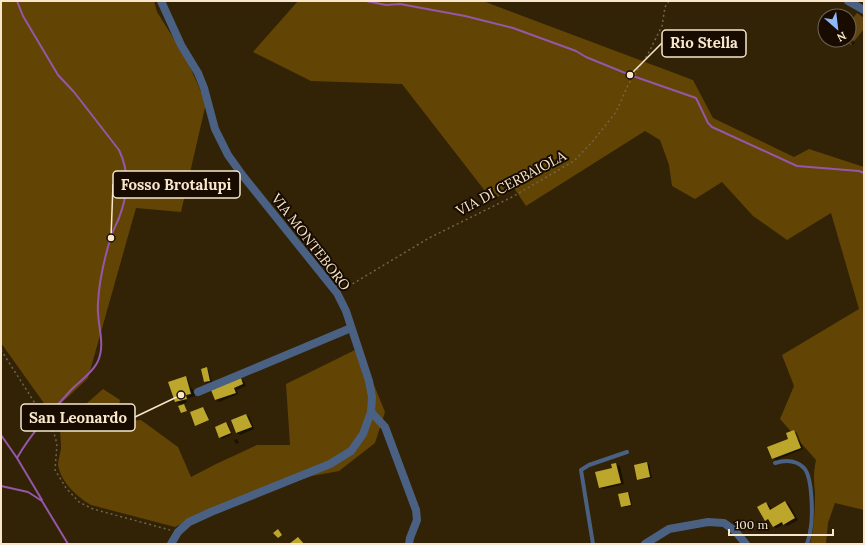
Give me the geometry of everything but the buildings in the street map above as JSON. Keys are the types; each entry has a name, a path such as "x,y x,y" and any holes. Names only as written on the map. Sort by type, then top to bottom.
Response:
{"street":[{"name":"VIA MONTEBORO","path":"161,1 181,45 198,74 204,88 215,129 228,154 243,176 337,293 346,311 369,381 372,397 371,412 363,434 351,452 330,464 189,522 178,532 171,544"},
{"path":"848,1 864,10"},
{"path":"198,392 351,328"},
{"path":"371,412 385,427 416,510 417,520 409,544"},
{"path":"645,544 669,528 708,522 724,523 746,544"}],"lane":[{"path":"592,544 581,470 589,465 627,452"},
{"path":"775,463 784,460 795,462 804,468 809,478 811,502 810,532 807,544"}],"path":[{"name":"VIA DI CERBAIOLA","path":"337,293 430,238 512,197 574,161 616,112 628,85 648,54 662,26 665,7 668,1"},
{"path":"1,350 54,433 57,444 55,470 73,497 79,502 93,509 178,532"}],"shaded area":[{"path":"1,1 154,1 157,12 186,58 206,103 181,212 136,208 88,378 51,413 1,343"},
{"path":"298,1 483,1 693,80 713,118 794,157 809,149 864,167 864,510 835,503 828,523 826,544 810,544 814,513 814,473 816,460 780,419 794,386 782,355 859,309 831,213 787,240 753,216 722,182 695,199 672,186 669,165 660,140 645,131 526,206 514,188 492,200 402,84 311,81 253,52"},
{"path":"857,13 864,18 864,29 857,38"},
{"path":"359,348 385,412 375,443 339,471 312,476 189,518 175,527 91,505 70,488 62,477 58,465 61,449 60,427 103,389 120,400 116,422 141,420 178,447 191,477 257,445 290,445 286,384"}],"waterway":[{"path":"17,1 23,16 58,75 74,92 119,150 123,159 126,175 126,192 122,209 111,237 101,279 98,311 101,341 100,356 92,370 72,389 29,439 17,458"},
{"path":"366,1 386,5 400,4 465,16 513,28 576,51 586,57 630,75 696,98 708,123 712,127 797,166 859,171 864,173"},
{"path":"1,435 17,458 42,500"},
{"path":"1,486 28,492 42,501 68,544"}],"place":[{"name":"Rio Stella","path":"630,75"},
{"name":"Fosso Brotalupi","path":"111,238"},
{"name":"San Leonardo","path":"181,395"}]}
